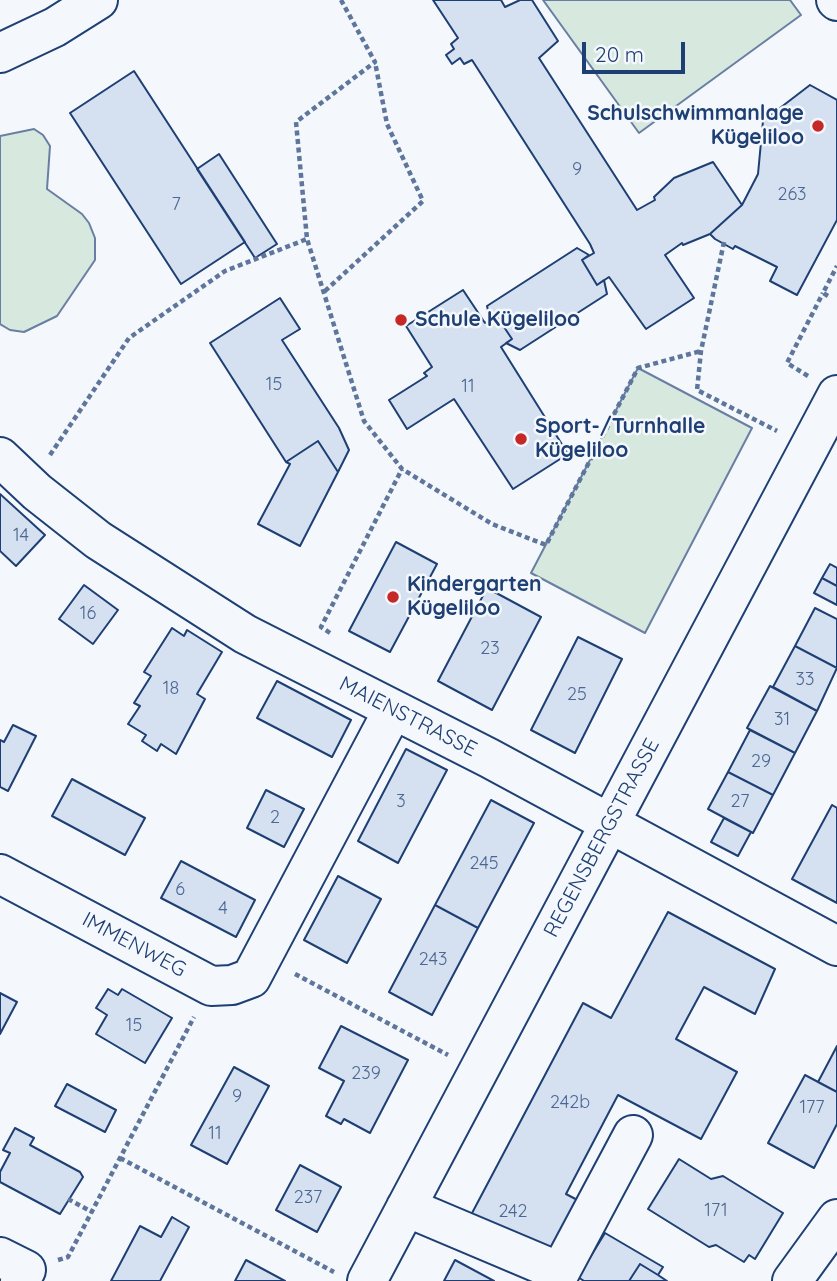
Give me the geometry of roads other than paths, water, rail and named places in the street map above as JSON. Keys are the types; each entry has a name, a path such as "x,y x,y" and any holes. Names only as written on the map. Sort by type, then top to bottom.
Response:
{"street":[{"path":"0,53 55,27 98,0"},
{"name":"REGENSBERGSTRASSE","path":"351,1277 406,1207 610,822 823,386"},
{"name":"MAIENSTRASSE","path":"0,457 37,492 109,547 245,634 610,822 837,946"},
{"name":"IMMENWEG","path":"0,874 211,986 232,985 251,978 393,710"},
{"path":"406,1207 560,1272 634,1135"},
{"path":"792,1281 835,1226"}],"place":[{"name":"Schulschwimmanlage Kügeliloo","path":"818,126"},
{"name":"Schule Kügeliloo","path":"401,320"},
{"name":"Sport-/Turnhalle Kügeliloo","path":"521,439"},
{"name":"Kindergarten Kügeliloo","path":"393,597"}]}
